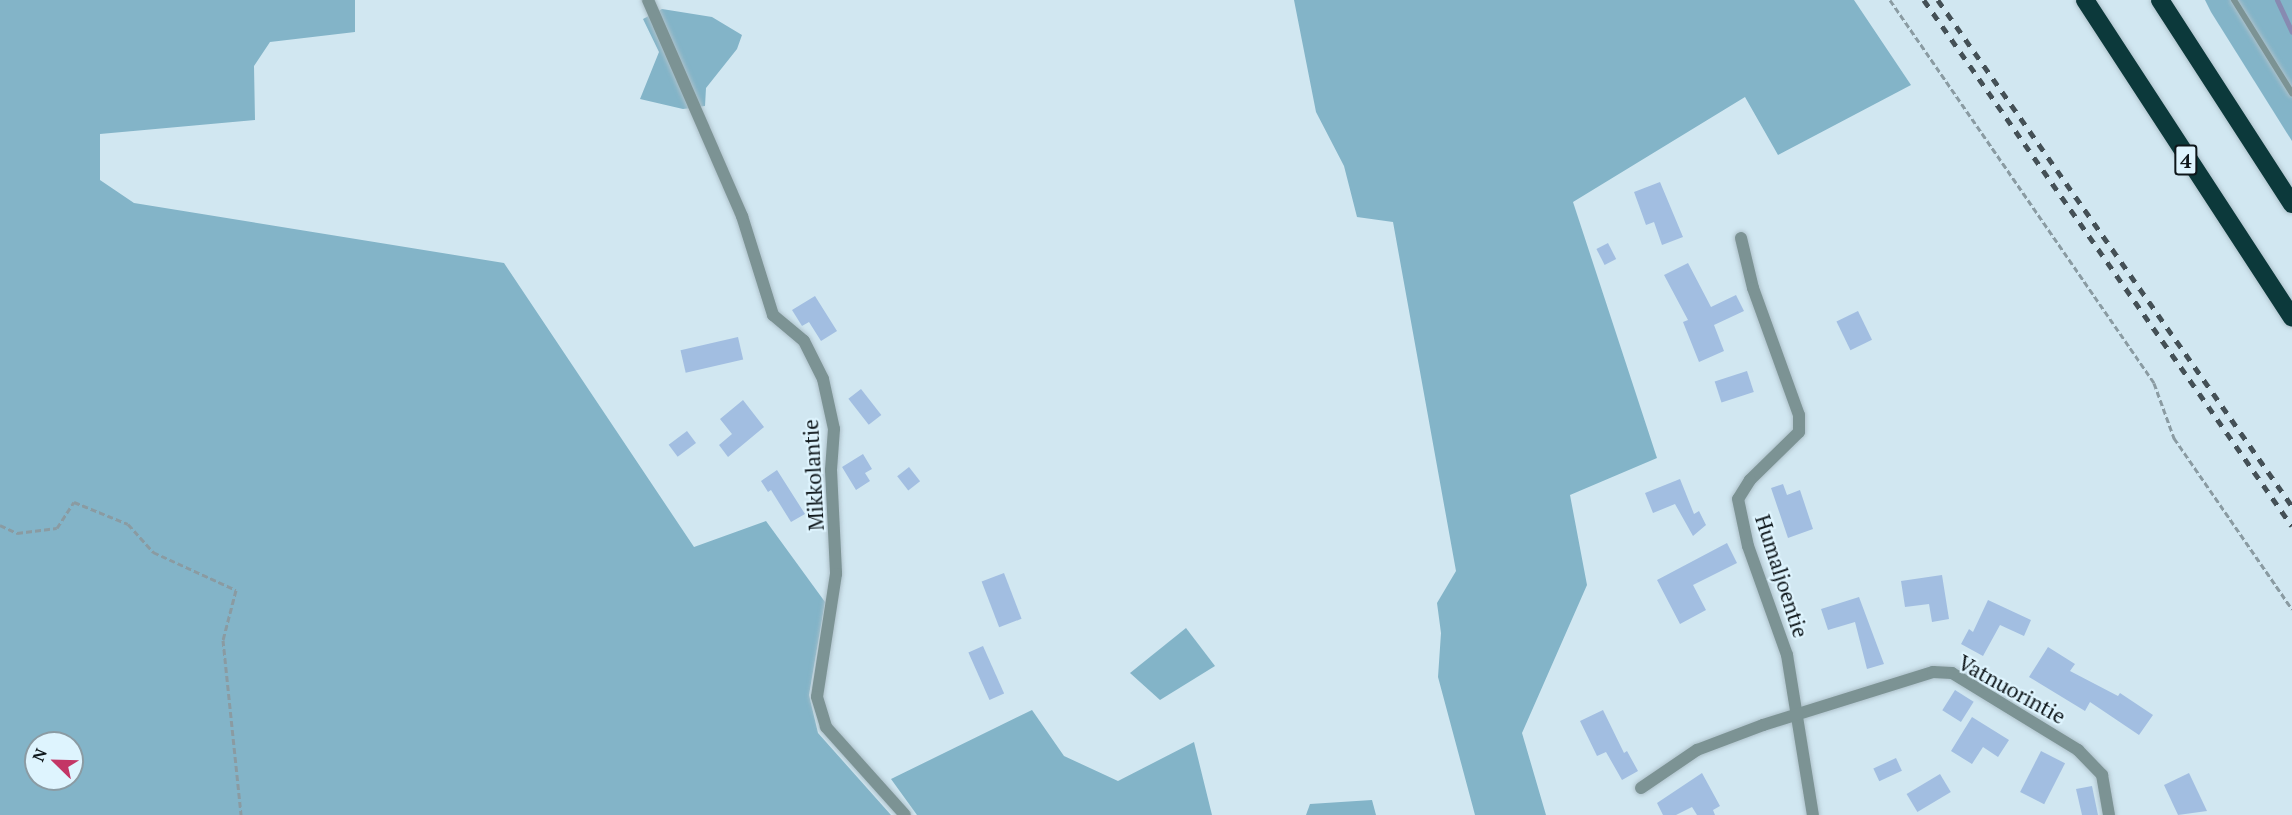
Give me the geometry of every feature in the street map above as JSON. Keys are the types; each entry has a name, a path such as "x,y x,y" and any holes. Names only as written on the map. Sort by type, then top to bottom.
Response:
{"highway":[{"name":"4","path":"2085,0 2292,318"},
{"path":"2160,0 2292,204"}],"street":[{"name":"Mikkolantie","path":"648,0 742,216 774,315 804,341 823,379 834,429 831,470 836,574 817,697 826,727 905,815"},
{"name":"Humaljoentie","path":"1742,238 1753,288 1799,415 1799,432 1750,480 1738,499 1748,546 1787,654 1813,815"},
{"name":"Vatnuorintie","path":"1641,788 1697,750 1853,696 1933,672 1952,673 2078,750 2102,775 2109,815"}],"lane":[{"path":"2234,0 2292,93"}],"path":[{"path":"1890,0 2154,383 2174,438 2292,609"},
{"path":"0,525 17,533 57,528 74,502 128,524 153,552 236,590 223,640 241,815"}],"shaded area":[{"path":"0,0 355,0 355,32 270,42 254,66 255,120 100,134 100,180 134,203 504,263 694,547 766,521 825,602 809,695 818,733 891,815 0,815"},
{"path":"1294,0 1854,0 1911,85 1778,155 1745,97 1573,202 1657,458 1570,495 1587,585 1522,733 1546,815 1475,815 1438,677 1441,633 1437,603 1456,571 1393,222 1357,217 1344,166 1316,112"},
{"path":"2205,0 2292,0 2292,141 2211,12"},
{"path":"662,9 712,17 742,35 737,49 706,88 705,106 683,109 640,99 659,52 643,19"},
{"path":"1186,628 1215,666 1160,700 1130,673"},
{"path":"1032,710 1064,756 1118,781 1194,742 1212,815 917,815 891,779"},
{"path":"1372,800 1376,815 1306,815 1310,804"}],"building":[{"path":"1660,182 1683,237 1662,245 1654,222 1646,225 1634,192"},
{"path":"1608,243 1616,259 1605,265 1596,249"},
{"path":"1688,263 1711,307 1736,295 1744,311 1714,325 1724,351 1699,362 1683,322 1688,320 1664,275"},
{"path":"815,296 837,331 821,341 809,322 802,326 792,310"},
{"path":"1858,311 1872,340 1850,350 1836,322"},
{"path":"738,337 743,359 686,373 681,350"},
{"path":"1747,371 1754,392 1721,402 1715,382"},
{"path":"861,389 881,415 869,425 848,399"},
{"path":"743,400 764,427 728,457 719,445 732,434 720,419"},
{"path":"687,431 696,443 678,457 669,445"},
{"path":"863,454 872,469 865,473 870,481 856,490 842,467"},
{"path":"909,467 920,481 908,490 897,476"},
{"path":"777,470 805,514 791,522 771,490 768,492 761,481"},
{"path":"1680,479 1694,514 1699,511 1706,525 1693,536 1675,504 1653,513 1645,493"},
{"path":"1783,484 1787,495 1800,490 1813,529 1788,538 1771,488"},
{"path":"1727,543 1737,563 1693,585 1706,610 1680,624 1657,580"},
{"path":"1004,573 1022,619 999,627 982,582"},
{"path":"1942,575 1949,619 1932,622 1929,604 1905,607 1901,581"},
{"path":"1859,597 1884,664 1867,669 1855,622 1828,630 1821,609"},
{"path":"1988,600 2031,620 2024,636 2000,625 1983,656 1961,644 1969,629 1973,632"},
{"path":"983,646 1004,694 990,700 968,653"},
{"path":"2048,647 2075,664 2070,671 2118,696 2120,693 2153,715 2139,735 2090,702 2085,711 2029,677"},
{"path":"1955,690 1974,702 1961,722 1942,710"},
{"path":"1603,710 1624,753 1627,751 1638,771 1622,780 1606,752 1597,756 1580,721"},
{"path":"1972,717 2009,740 1998,757 1983,747 1972,764 1951,751"},
{"path":"2041,751 2065,763 2044,804 2020,792"},
{"path":"1896,758 1902,771 1879,781 1873,769"},
{"path":"1702,773 1720,806 1713,810 1715,815 1697,815 1692,807 1676,815 1663,815 1657,803"},
{"path":"2189,773 2207,811 2178,815 2164,785"},
{"path":"1940,774 1951,792 1917,812 1907,794"},
{"path":"2092,786 2098,815 2082,815 2076,789"}],"waterway":[{"path":"2277,0 2292,32"}],"railway":[{"path":"1924,0 2292,526"},
{"path":"1938,0 2292,506"}]}
